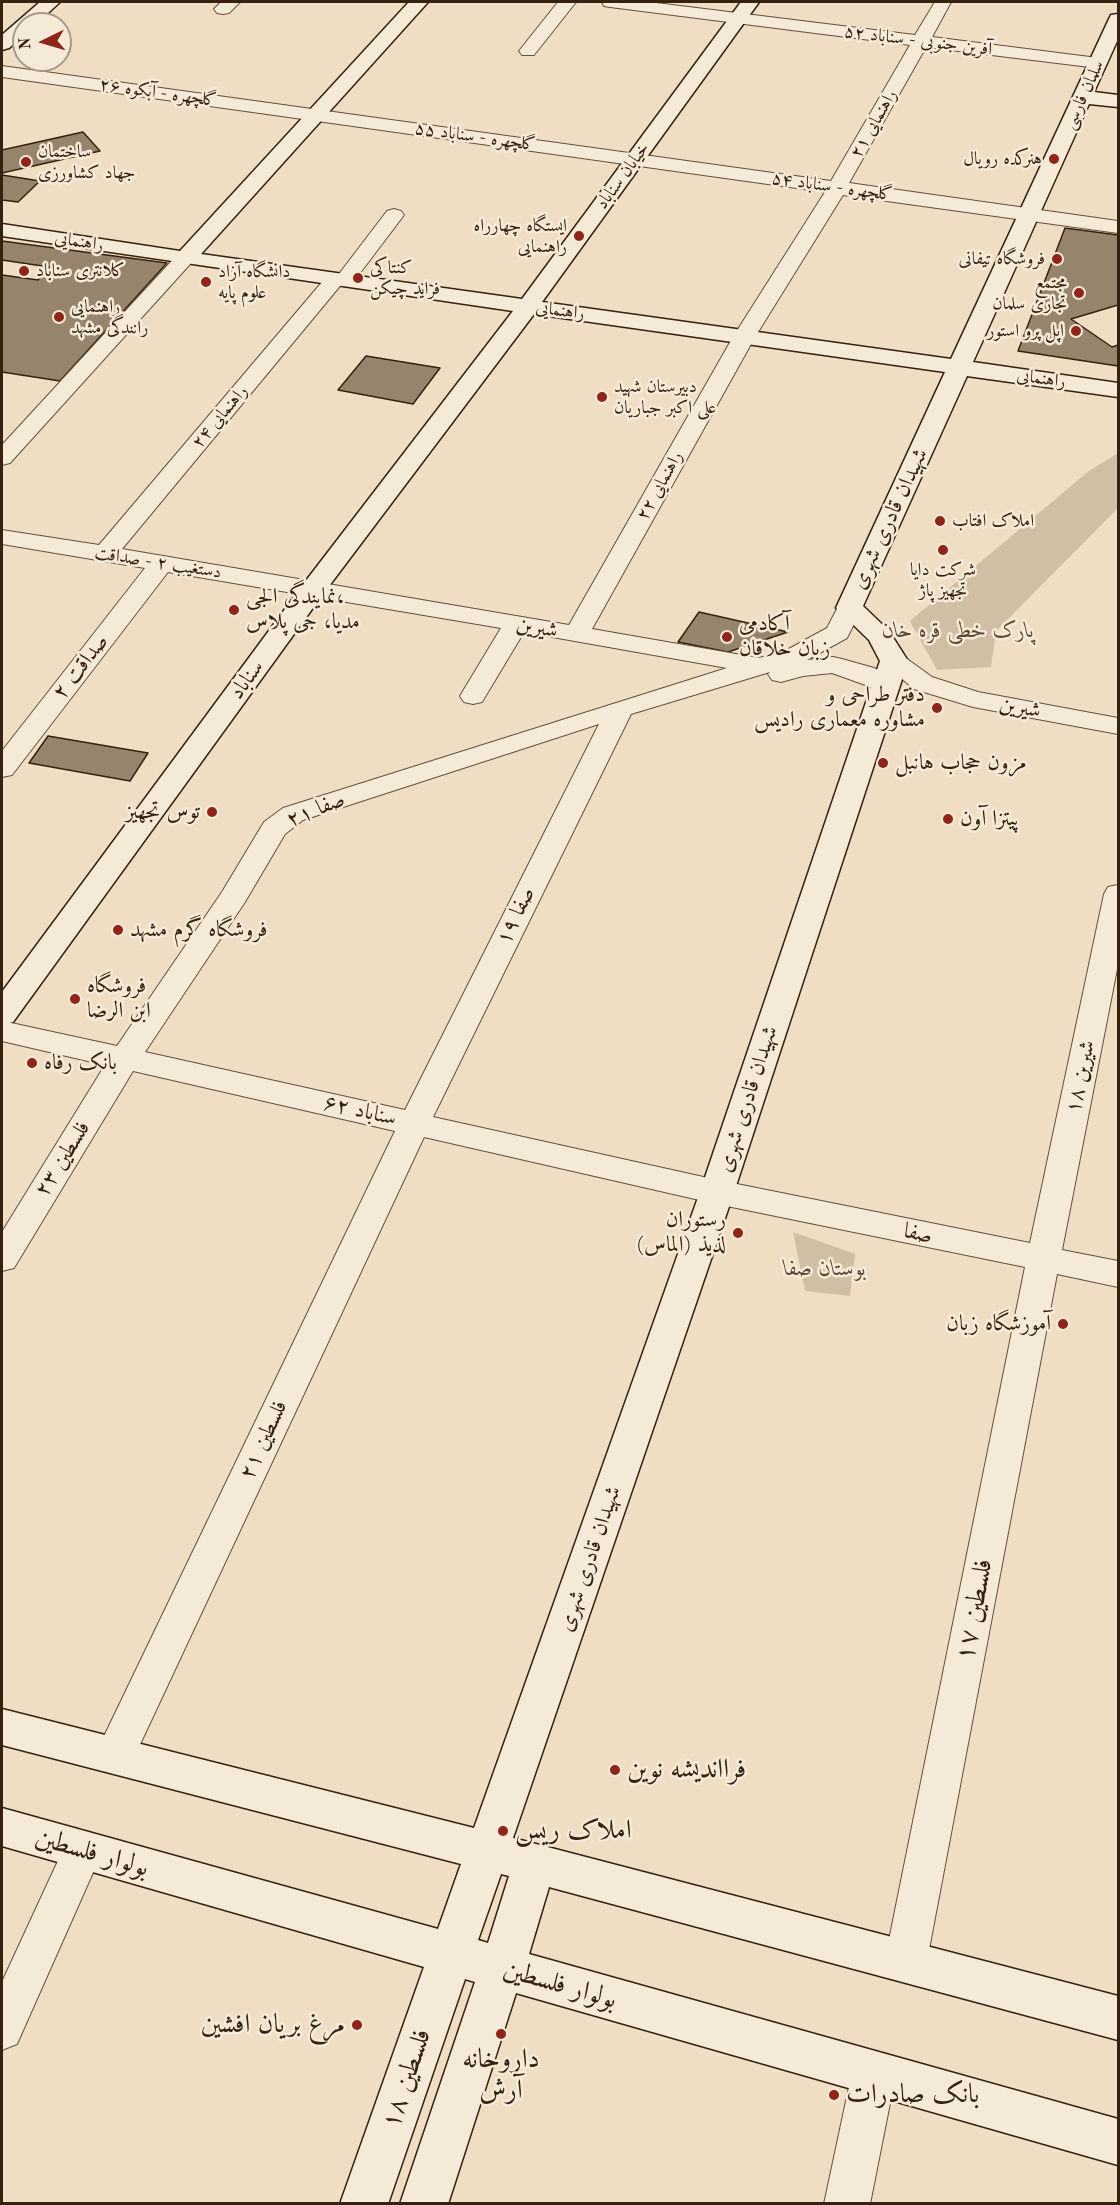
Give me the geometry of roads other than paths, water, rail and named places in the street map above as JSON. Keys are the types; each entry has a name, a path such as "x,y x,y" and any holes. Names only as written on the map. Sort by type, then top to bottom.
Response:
{"main road":[{"path":"39,12 51,2"},
{"path":"185,258 419,2"},
{"name":"خیابان سناباد","path":"488,332 528,306 750,2"},
{"name":"سلمان فارسی","path":"959,367 1119,19"},
{"path":"1083,97 1119,101"},
{"name":"راهنمایی","path":"2,230 443,295 1119,390"},
{"path":"443,295 464,306 488,332"},
{"name":"سناباد","path":"2,1014 315,588 488,332"},
{"name":"شهیدان قادری شهری","path":"451,1954 717,1192 889,672 880,637 866,621 849,608 959,367"},
{"path":"2,1727 488,1853 535,1863 1119,2018"},
{"name":"بولوار فلسطین","path":"2,1827 1119,2142"},
{"path":"424,2204 535,1863"},
{"name":"فلسطین ۱۸","path":"364,2204 451,1954"}],"street":[{"path":"528,51 567,2"},
{"name":"آفرین جنوبی - سناباد ۵۲","path":"610,2 1098,63"},
{"name":"راهنمایی ۲۱","path":"744,337 837,188 943,2"},
{"name":"گلچهره - آبکوه ۲۶","path":"2,71 315,115"},
{"name":"گلچهره - سناباد ۵۵","path":"315,115 635,160"},
{"name":"گلچهره - سناباد ۵۴","path":"635,160 1119,227"},
{"name":"راهنمایی ۲۴","path":"104,555 394,215"},
{"path":"2,458 185,258"},
{"name":"راهنمایی ۲۲","path":"576,634 744,337"},
{"name":"دستغیب ۲ - صداقت","path":"2,537 315,588"},
{"name":"صداقت ۲","path":"2,769 161,564"},
{"name":"شیرین","path":"315,588 760,666"},
{"name":"صفا ۲۱","path":"125,1058 235,895 274,828 294,814 620,709 794,656 838,633 849,608"},
{"path":"473,696 516,624"},
{"name":"شیرین","path":"549,850 582,825 631,730 672,706 801,668 833,665 865,675 889,672 973,699 1119,726"},
{"name":"صفا ۱۹","path":"414,1124 620,709"},
{"name":"شیرین ۱۸","path":"1043,1260 1119,894"},
{"name":"سناباد ۶۲","path":"2,1031 717,1192"},
{"name":"فلسطین ۲۳","path":"2,1259 125,1058"},
{"name":"فلسطین ۲۱","path":"115,1755 414,1124"},
{"name":"صفا","path":"717,1192 1119,1274"},
{"name":"فلسطین ۱۷","path":"906,1960 1043,1260"},
{"path":"2,2029 83,1850"},
{"path":"847,2204 874,2073"}],"place":[{"name":"هنرکده رویال","path":"1054,159"},
{"name":"ساختمان جهاد کشاورزی","path":"26,162"},
{"name":"ایستگاه چهارراه راهنمایی","path":"579,236"},
{"name":"فروشگاه تیفانی","path":"1057,259"},
{"name":"کلانتری سناباد","path":"24,271"},
{"name":"کنتاکی فراید چیکن","path":"358,278"},
{"name":"دانشگاه آزاد علوم پایه","path":"206,282"},
{"name":"مجتمع تجاری سلمان","path":"1079,293"},
{"name":"راهنمایی رانندگی مشهد","path":"59,317"},
{"name":"اپل پرو استور","path":"1076,331"},
{"name":"دبیرستان شهید علی اکبر جباریان","path":"602,397"},
{"name":"املاک افتاب","path":"940,521"},
{"name":"شرکت دایا تجهیز پاژ","path":"943,550"},
{"name":"نمایندگی الجی، مدیا، جی پلاس","path":"234,610"},
{"name":"آکادمی زبان خلاقان","path":"727,637"},
{"name":"دفتر طراحی و مشاوره معماری رادیس","path":"937,708"},
{"name":"مزون حجاب هانبل","path":"883,763"},
{"name":"توس تجهیز","path":"212,812"},
{"name":"پیتزا آون","path":"948,819"},
{"name":"فروشگاه گرم مشهد","path":"118,930"},
{"name":"فروشگاه ابن الرضا","path":"75,999"},
{"name":"بانک رفاه","path":"32,1063"},
{"name":"رستوران لذیذ (الماس)","path":"738,1233"},
{"name":"آموزشگاه زبان","path":"1063,1324"},
{"name":"فرااندیشه نوین","path":"615,1770"},
{"name":"املاک ریس","path":"503,1831"},
{"name":"مرغ بریان افشین","path":"357,2025"},
{"name":"داروخانه آرش","path":"501,2034"},
{"name":"بانک صادرات","path":"834,2095"}],"park label":[{"name":"پارک خطی قره خان","path":"958,631"},
{"name":"بوستان صفا","path":"825,1269"}]}
